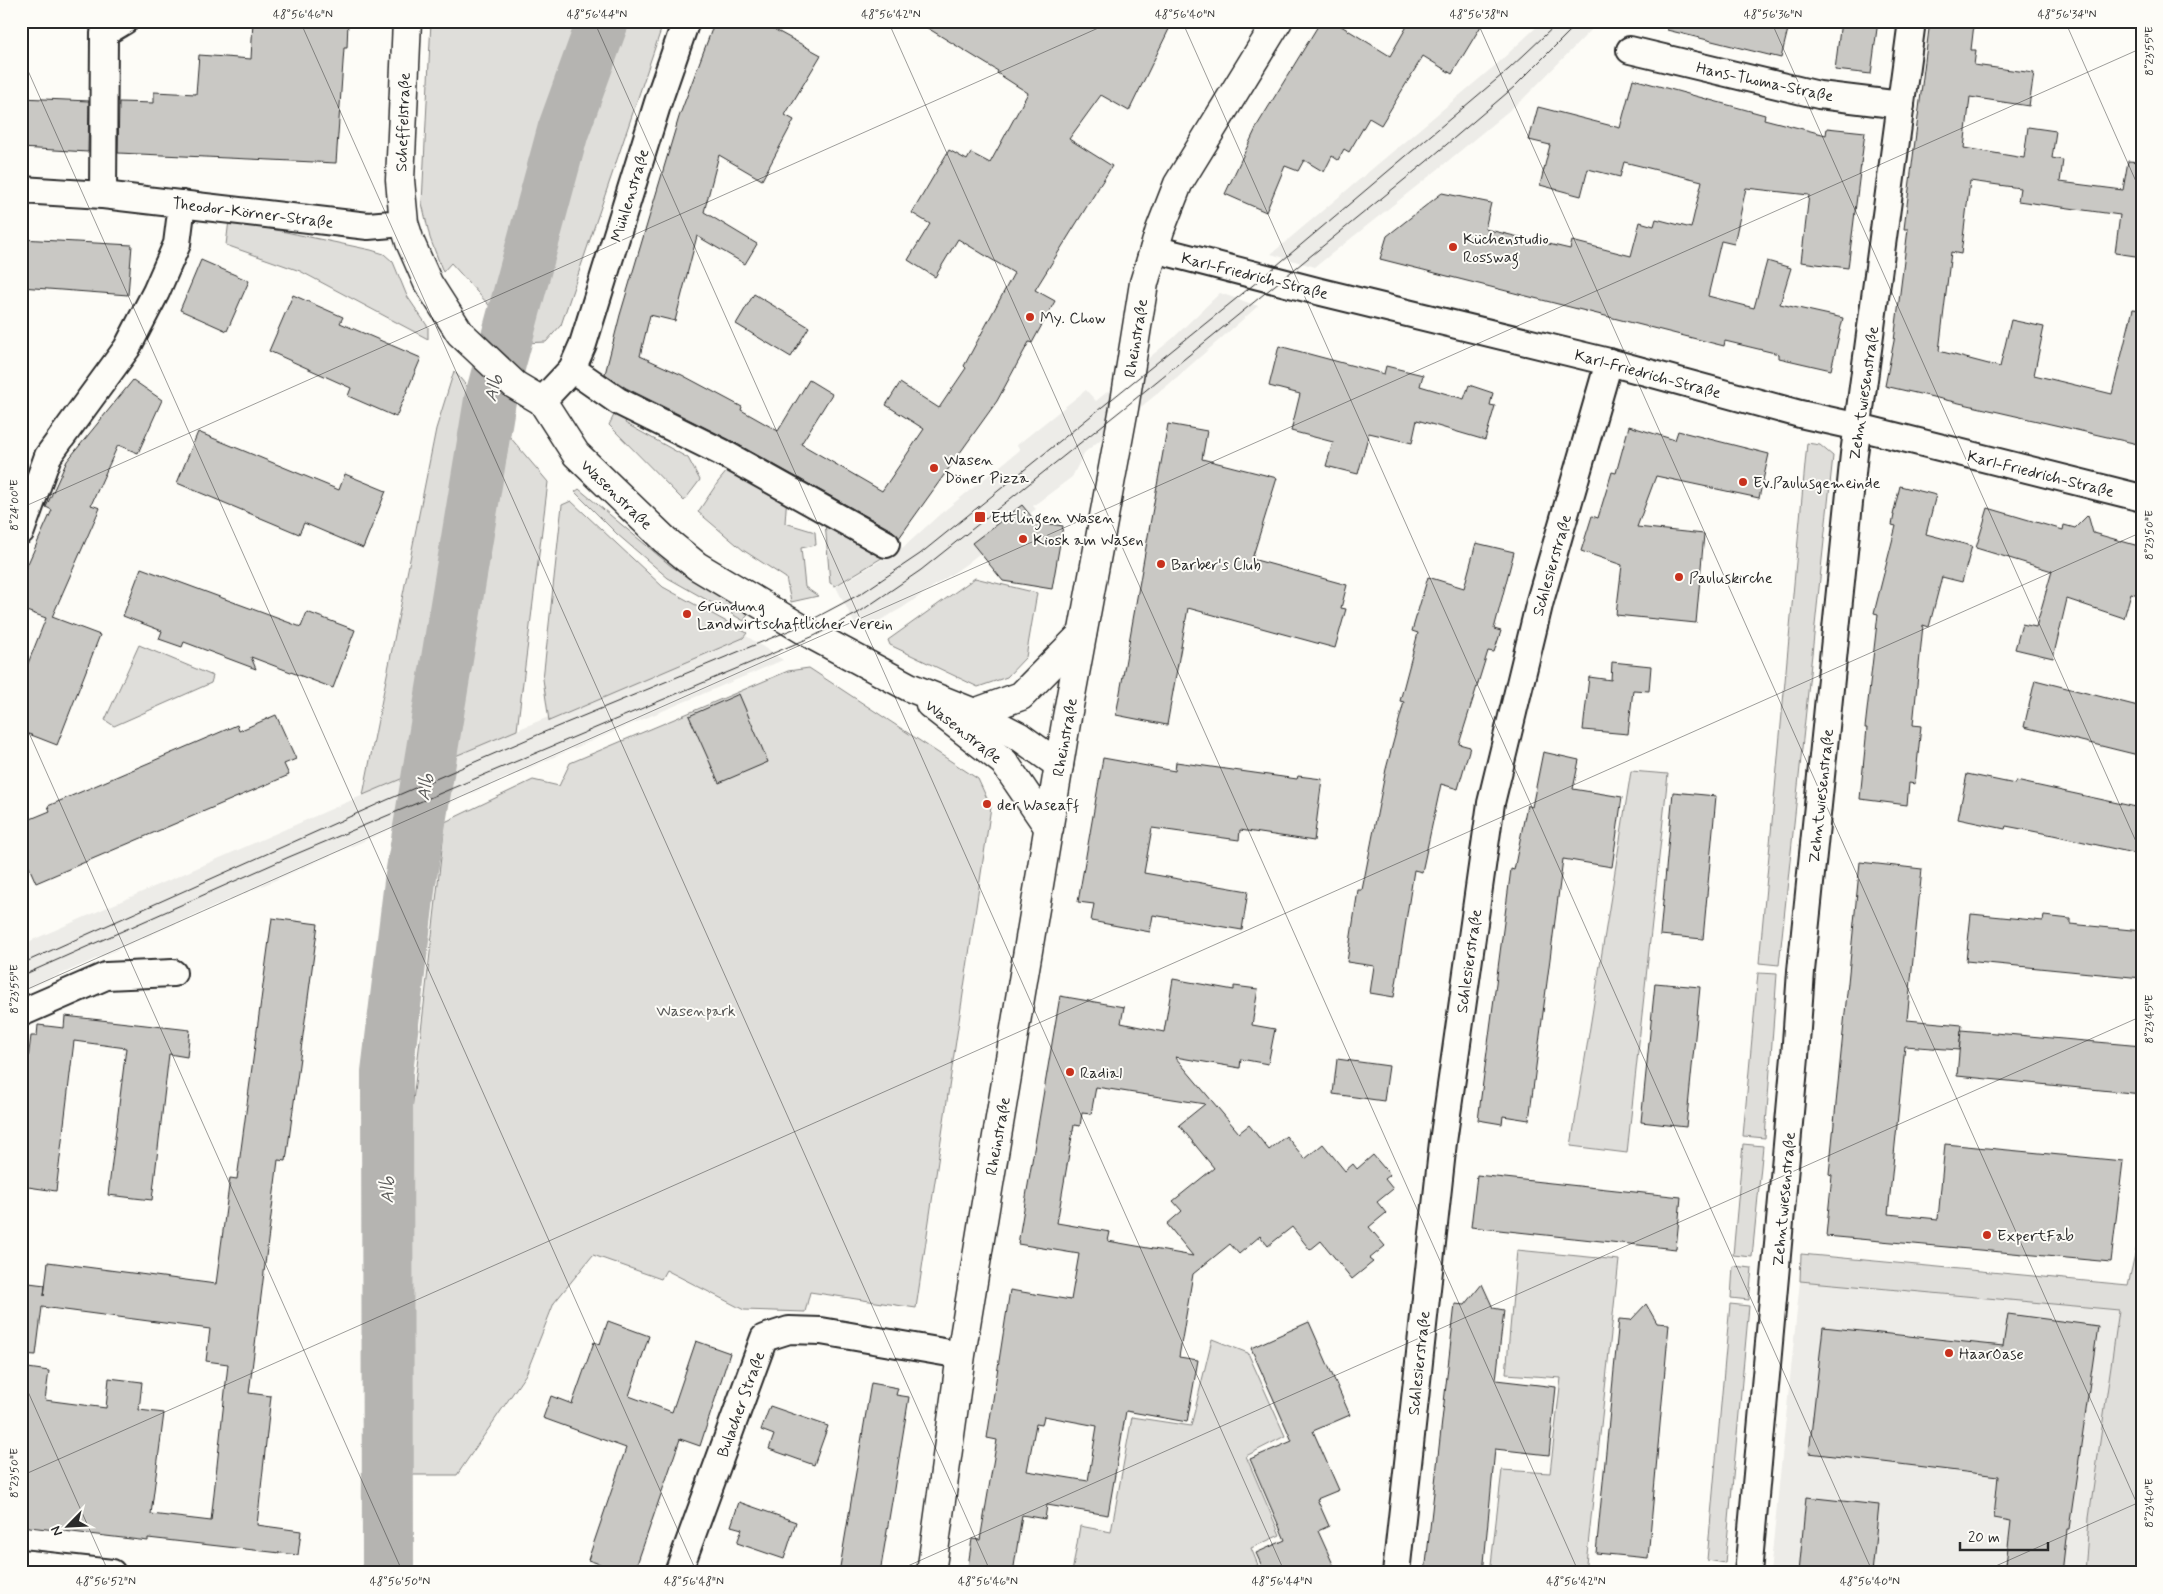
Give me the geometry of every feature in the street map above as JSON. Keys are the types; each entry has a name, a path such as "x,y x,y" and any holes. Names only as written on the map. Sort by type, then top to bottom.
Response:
{"main road":[{"name":"Scheffelstraße","path":"404,223 400,180 406,21"},
{"name":"Rheinstraße","path":"931,1573 961,1355 1059,765 1124,408 1144,283 1154,248 1178,184 1278,21"},
{"name":"Wasenstraße","path":"404,223 428,283 460,332 515,385 542,401 576,454 665,540 697,566 814,636 909,687 974,713 1020,737 1059,765"},
{"path":"974,713 1021,696 1082,634"},
{"name":"Wasenstraße","path":"909,687 951,723 1004,762 1049,828"}],"street":[{"path":"103,195 104,33 124,21"},
{"name":"Mühlenstraße","path":"542,401 572,369 583,344 659,99 686,21"},
{"name":"Zehntwiesenstraße","path":"1748,1573 1795,1057 1801,971 1854,454 1912,21"},
{"name":"Hans-Thoma-Straße","path":"1630,50 1819,95 1901,105"},
{"name":"Theodor-Körner-Straße","path":"21,190 103,195 368,226 404,223"},
{"path":"21,530 48,456 127,348 156,292 176,244 182,204"},
{"name":"Karl-Friedrich-Straße","path":"1154,248 1321,292 1609,362 1800,414 2142,498"},
{"name":"Schlesierstraße","path":"1396,1573 1443,1142 1490,803 1540,601 1609,362"},
{"path":"572,369 618,401 723,453 886,544"},
{"path":"21,1013 106,976 173,973"},
{"name":"Bulacher Straße","path":"678,1573 764,1338 789,1330 821,1331 961,1355"},
{"path":"21,1563 112,1573"}],"shaded area":[{"path":"1543,21 1600,21 1523,99 1315,267 1271,254 1498,63"},
{"path":"1220,293 1258,306 1168,385 1084,453 1072,477 1033,506 1036,509 965,565 902,608 859,632 836,587 905,546 939,515 1020,450 1017,445 1086,390 1096,401 1172,339"},
{"path":"745,635 783,660 563,753 21,992 21,945 409,775"},
{"path":"1800,1281 2119,1310 2089,1518 2085,1573 1770,1573"}],"green space":[{"path":"431,21 664,21 561,325 546,342 523,343 451,263 443,272 430,238 422,203"},
{"path":"229,220 384,254 393,262 407,296 428,327 428,339 300,271 226,245"},
{"path":"454,371 548,482 517,730 363,795 436,429"},
{"path":"617,409 628,415 625,423 688,458 700,480 684,501 609,425"},
{"path":"1807,443 1820,445 1833,456 1779,965 1759,963"},
{"path":"732,465 787,495 785,523 815,532 816,545 801,548 805,587 818,596 791,602 786,578 743,550 698,512"},
{"path":"579,489 671,566 748,614 744,621 668,578 617,534 575,492"},
{"path":"571,501 663,587 747,633 743,638 549,721 543,679 562,505"},
{"path":"825,522 885,556 835,586 830,583"},
{"path":"975,578 1037,593 1026,657 1007,677 978,687 890,645 888,640"},
{"path":"139,645 213,676 211,683 114,726 105,720"},
{"name":"Wasenpark","path":"809,668 978,779 991,807 916,1308 810,1292 805,1312 744,1310 666,1270 661,1279 593,1255 554,1303 526,1374 457,1475 411,1475 399,1223 445,822 533,780 559,786 570,763 788,671"},
{"path":"1631,771 1668,774 1627,1153 1571,1146"},
{"path":"1758,973 1777,974 1765,1138 1743,1136"},
{"path":"1743,1144 1763,1146 1752,1257 1733,1255"},
{"path":"2142,1224 2142,1573 2085,1573 2089,1518 2119,1310 1800,1281 1801,1254 2128,1285"},
{"path":"1517,1250 1619,1260 1585,1573 1490,1573 1502,1470 1550,1473 1561,1378 1506,1374"},
{"path":"1733,1266 1752,1268 1749,1300 1731,1298"},
{"path":"1730,1304 1749,1306 1725,1563 1707,1560"},
{"path":"1212,1339 1248,1353 1285,1436 1246,1456 1280,1535 1251,1548 1258,1565 1240,1573 1072,1573 1080,1526 1111,1532 1132,1417 1191,1426"}],"building":[{"path":"253,21 348,21 347,48 344,48 336,163 118,153 119,102 154,103 154,92 196,94 199,55 251,59"},
{"path":"715,21 759,21 821,55 785,115 794,120 762,180 719,155 704,212 757,244 745,264 697,236 675,321 650,315 640,356 682,375 742,407 741,410 778,431 809,380 832,394 801,444 882,491 924,429 886,405 900,383 939,408 966,368 964,366 1014,273 958,239 935,277 908,260 930,224 912,213 949,150 967,160 971,153 990,163 1028,93 997,73 998,71 916,21 1173,21 1129,111 1101,95 1069,139 1112,166 1035,290 1055,301 1032,343 1029,342 997,401 899,538 893,531 730,440 626,388 605,374 620,315 679,117"},
{"path":"1321,21 1333,21 1390,56 1410,21 1484,21 1452,74 1423,56 1381,125 1369,118 1349,152 1344,149 1338,160 1332,156 1324,172 1304,160 1298,171 1285,166 1266,212 1225,194 1258,124"},
{"path":"1668,21 1790,21 1781,58 1667,30"},
{"path":"1841,21 1878,21 1871,74 1835,70"},
{"path":"1930,21 1971,21 1974,24 1971,50 1976,50 1974,65 2034,73 2029,106 1970,97 1964,148 2024,158 2028,127 2056,131 2052,158 2063,160 2060,182 2123,190 2128,161 2142,162 2142,257 2115,253 2120,215 2018,201 2020,188 1970,181 1961,254 1951,252 1939,351 2000,367 2011,320 2044,327 2034,375 2112,394 2133,309 2142,310 2142,445 1885,386 1894,341 1908,229 1904,229"},
{"path":"1633,79 1765,115 1764,119 1826,135 1827,128 1865,132 1848,268 1801,262 1809,195 1746,188 1734,244 1721,241 1708,296 1754,308 1767,261 1791,268 1780,304 1843,318 1831,370 1779,358 1779,354 1725,341 1724,346 1380,259 1387,236 1442,193 1491,203 1485,229 1570,249 1572,241 1631,256 1640,222 1654,226 1656,219 1691,228 1702,181 1624,162 1620,177 1588,169 1581,196 1540,185 1550,145 1529,140 1538,107 1620,128"},
{"path":"21,98 89,101 88,152 21,148"},
{"path":"21,239 132,245 128,295 21,287"},
{"path":"201,260 249,281 227,331 180,310"},
{"path":"754,294 809,327 791,357 736,324"},
{"path":"293,295 343,317 340,323 421,358 396,417 348,396 351,388 269,351"},
{"path":"1279,346 1384,374 1386,366 1423,375 1420,386 1464,399 1469,385 1493,393 1490,405 1495,406 1485,440 1417,420 1412,443 1369,433 1358,474 1326,466 1333,442 1291,431 1300,394 1269,386"},
{"path":"133,380 162,400 138,453 118,445 91,505 100,508 52,617 100,635 57,745 21,731 21,681 46,618 21,609 21,579 52,510 46,507 67,461"},
{"path":"1168,424 1207,431 1202,459 1277,478 1252,559 1347,585 1341,608 1346,609 1335,648 1188,608 1167,725 1116,715"},
{"path":"1629,426 1675,440 1678,431 1769,454 1759,498 1656,476 1637,527 1704,534 1696,623 1616,615 1622,565 1581,551 1592,516 1598,518 1612,472 1616,473"},
{"path":"198,432 339,490 345,474 386,491 363,548 304,523 299,534 177,483"},
{"path":"1900,486 1936,495 1926,534 1972,546 1962,582 1942,577 1929,627 1923,625 1913,725 1921,726 1915,784 1909,783 1907,805 1860,799 1867,728 1865,728 1878,614 1874,613 1896,526 1892,525 1893,515"},
{"name":"Kiosk am Wasen","path":"1022,505 1036,522 1063,526 1052,589 1003,581 972,543"},
{"path":"1988,508 2063,530 2064,525 2075,528 2088,515 2093,533 2142,547 2142,596 2131,593 2124,618 2067,599 2053,658 2015,649 2022,624 2036,627 2052,571 1976,548"},
{"path":"1476,543 1514,552 1494,629 1501,631 1494,652 1488,651 1459,744 1470,747 1458,789 1441,784 1422,872 1414,870 1394,997 1370,993 1374,966 1347,962 1358,890 1362,890 1386,769 1404,702 1400,701 1418,633 1412,631 1428,577 1464,588"},
{"path":"141,568 301,627 307,612 355,630 333,688 251,657 256,669 184,642 182,647 159,639 162,631 123,616"},
{"path":"1612,662 1651,666 1649,691 1633,690 1628,734 1583,730 1589,677 1611,680"},
{"path":"2035,680 2142,707 2142,756 2024,727"},
{"path":"739,694 768,762 719,783 689,716"},
{"path":"276,715 296,759 284,764 289,775 36,883 21,849 21,823 50,811 48,806 237,725 239,731"},
{"path":"1543,752 1579,760 1573,789 1622,797 1612,867 1563,859 1529,1120 1503,1116 1502,1124 1478,1120 1511,869 1514,870 1527,805 1532,807"},
{"path":"1103,758 1175,771 1176,762 1297,779 1298,776 1322,779 1314,841 1240,830 1239,840 1152,828 1144,873 1248,891 1242,930 1153,915 1150,932 1091,921 1094,904 1078,902"},
{"path":"1967,774 2015,784 2016,781 2136,807 2135,812 2142,813 2142,855 2053,835 2006,826 2005,829 1958,819"},
{"path":"1673,792 1716,796 1703,939 1660,935"},
{"path":"1860,862 1922,869 1907,1020 1962,1025 1959,1050 1905,1046 1888,1214 1938,1219 1945,1144 2123,1161 2111,1262 1826,1236 1832,1175 1829,1174"},
{"path":"1971,914 2043,921 2044,916 2070,919 2070,924 2142,931 2142,978 1966,961"},
{"path":"272,918 318,924 286,1161 278,1160 249,1393 271,1396 257,1525 301,1531 298,1555 148,1538 148,1541 21,1526 21,1367 49,1371 45,1400 106,1408 109,1378 142,1382 139,1410 164,1413 151,1514 211,1521 228,1364 206,1361 210,1329 42,1307 36,1355 21,1354 21,1282 45,1285 44,1296 48,1262 216,1284 230,1178 237,1179"},
{"path":"1173,979 1234,990 1234,986 1258,989 1252,1025 1275,1029 1268,1064 1241,1059 1240,1068 1175,1057 1239,1133 1249,1125 1269,1150 1286,1136 1305,1159 1323,1144 1345,1171 1353,1164 1357,1169 1373,1155 1390,1175 1385,1179 1393,1189 1377,1202 1386,1213 1369,1227 1385,1246 1369,1259 1373,1262 1352,1279 1321,1241 1310,1250 1292,1227 1268,1246 1260,1236 1239,1254 1230,1244 1193,1274 1179,1357 1198,1360 1187,1422 1126,1411 1108,1515 1047,1505 1045,1519 1022,1515 1013,1573 967,1573 972,1539 980,1540 997,1440 987,1438 1010,1290 1071,1300 1079,1254 1018,1244 1060,996 1124,1007 1121,1023 1164,1032","holes":["1096,1087 1205,1104 1179,1125 1214,1168 1173,1201 1182,1211 1167,1224 1193,1256 1108,1241 1110,1232 1057,1223 1074,1125 1080,1126 1082,1113 1091,1114","1044,1416 1097,1426 1088,1481 1027,1471 1036,1424 1042,1425"]},
{"path":"1655,983 1700,987 1686,1127 1641,1122"},
{"path":"65,1016 190,1030 187,1057 169,1054 152,1200 108,1195 126,1048 74,1041 56,1191 21,1186 21,1113 31,1036 37,1036 38,1025 64,1028"},
{"path":"1961,1030 2142,1046 2142,1094 1957,1076"},
{"path":"1337,1059 1389,1066 1384,1101 1333,1094"},
{"path":"1477,1175 1681,1197 1676,1249 1471,1227"},
{"path":"1482,1284 1493,1308 1504,1310 1496,1380 1556,1387 1549,1455 1495,1449 1483,1573 1425,1573 1455,1304 1465,1305"},
{"path":"1646,1304 1657,1323 1669,1324 1648,1558 1596,1553 1619,1319 1631,1320"},
{"path":"2008,1314 2098,1326 2062,1573 2005,1573 2011,1521 1994,1518 1998,1476 1809,1453 1823,1327 2003,1346"},
{"path":"608,1321 649,1336 629,1396 672,1412 696,1341 730,1353 700,1446 680,1439 634,1573 626,1573 588,1560 626,1448 543,1418 551,1396 572,1404 594,1342 600,1344"},
{"path":"1309,1322 1350,1415 1313,1431 1339,1490 1317,1499 1329,1526 1318,1531 1337,1573 1265,1573 1256,1553 1285,1540 1250,1459 1292,1441 1251,1348"},
{"path":"871,1383 898,1388 896,1395 909,1397 880,1573 839,1573"},
{"path":"770,1406 828,1426 814,1465 769,1449 774,1435 761,1430"},
{"path":"1806,1497 1879,1505 1872,1573 1799,1573"},
{"path":"739,1502 796,1522 784,1559 737,1543 742,1529 731,1526"}],"waterway":[{"name":"Alb","path":"388,1573 387,1072 410,882 490,400 563,131 603,21"}],"tram line":[{"path":"21,964 387,800 542,733 798,627 862,593 920,554 1263,277 1509,69 1560,21"},
{"path":"21,976 289,857 814,636 858,613 921,570 1124,408 1426,162 1514,87 1580,21"}],"place":[{"name":"Küchenstudio Rosswag","path":"1453,247"},
{"name":"My. Chow","path":"1030,317"},
{"name":"Wasen Döner Pizza","path":"934,468"},
{"name":"Ev.Paulusgemeinde","path":"1743,482"},
{"name":"Ettlingen Wasen","path":"980,517"},
{"name":"Kiosk am Wasen","path":"1023,539"},
{"name":"Barber's Club","path":"1161,564"},
{"name":"Pauluskirche","path":"1679,577"},
{"name":"Gründung Landwirtschaftlicher Verein","path":"687,614"},
{"name":"der Waseaff","path":"987,804"},
{"name":"Radial","path":"1070,1072"},
{"name":"ExpertFab","path":"1987,1235"},
{"name":"HaarOase","path":"1949,1353"}]}
